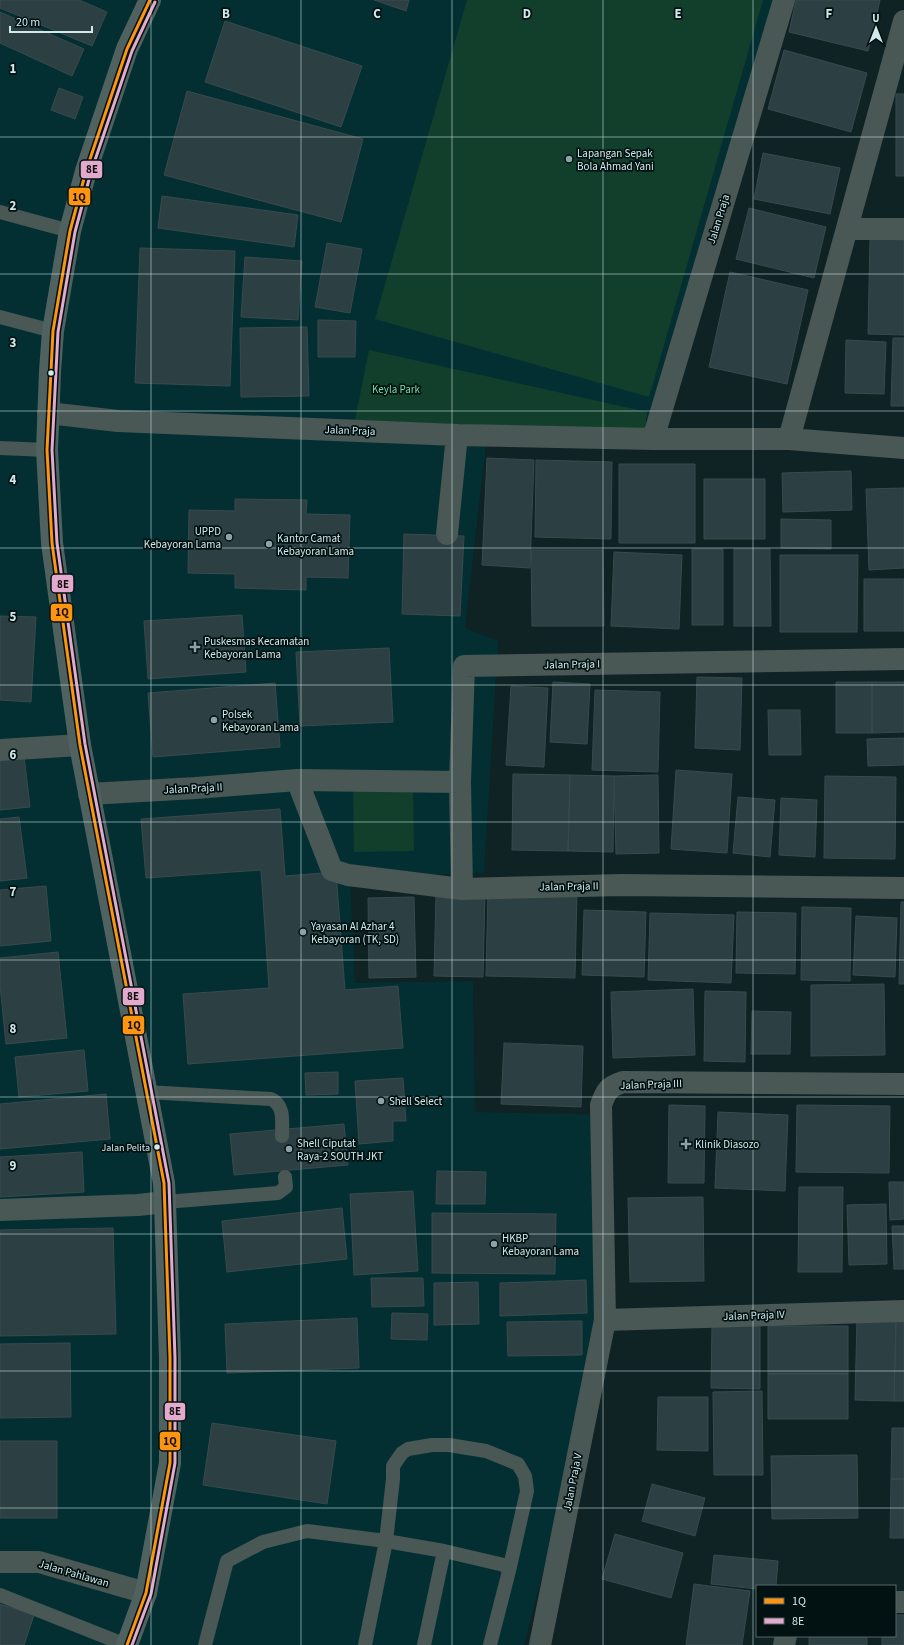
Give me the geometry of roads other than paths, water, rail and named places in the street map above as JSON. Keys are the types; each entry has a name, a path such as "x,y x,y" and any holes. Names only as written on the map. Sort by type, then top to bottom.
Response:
{"main road":[{"path":"126,1645 146,1593 170,1463 170,1358 164,1183 80,745 52,543 47,450 53,331 58,294 70,231 86,170 127,50 150,0"}],"street":[{"name":"Jalan Praja","path":"653,438 784,0"},
{"path":"789,438 904,21"},
{"path":"847,229 904,229"},
{"name":"Jalan Praja","path":"48,413 118,421 457,435 653,438 789,438 904,448"},
{"path":"447,534 457,435"},
{"name":"Jalan Praja I","path":"462,889 460,782 463,667 465,665 904,659"},
{"path":"0,750 80,745"},
{"name":"Jalan Praja II","path":"297,780 332,870 348,875 462,889 622,885 904,888"},
{"name":"Jalan Praja II","path":"89,794 297,780 460,782"},
{"name":"Jalan Praja III","path":"605,1320 601,1105 605,1094 612,1086 623,1082 904,1084"},
{"path":"0,1210 130,1205 165,1202"},
{"name":"Jalan Praja IV","path":"605,1320 904,1311"},
{"name":"Jalan Praja V","path":"540,1645 605,1320"},
{"name":"Jalan Pahlawan","path":"0,1562 39,1562 146,1593"}],"lane":[{"path":"0,212 70,231"},
{"path":"0,317 53,331"},
{"path":"0,448 47,450"},
{"path":"146,1092 271,1099 277,1102 280,1106 282,1136"},
{"path":"165,1202 278,1193 286,1188 285,1177"},
{"path":"365,1645 386,1540 393,1479 393,1466 402,1453 408,1449 432,1445 450,1445 486,1451 518,1464 526,1476 527,1491 509,1572 490,1645"},
{"path":"205,1645 227,1561 263,1542 307,1531 386,1540 504,1565 509,1572"},
{"path":"424,1645 444,1552"},
{"path":"0,1595 126,1645"}],"place":[{"name":"Lapangan Sepak Bola Ahmad Yani","path":"569,159"},
{"name":"UPPD Kebayoran Lama","path":"229,537"},
{"name":"Kantor Camat Kebayoran Lama","path":"269,544"},
{"name":"Puskesmas Kecamatan Kebayoran Lama","path":"195,647"},
{"name":"Polsek Kebayoran Lama","path":"214,720"},
{"name":"Yayasan Al Azhar 4 Kebayoran (TK, SD)","path":"303,932"},
{"name":"Shell Select","path":"381,1101"},
{"name":"Klinik Diasozo","path":"686,1144"},
{"name":"Jalan Pelita","path":"157,1147"},
{"name":"Shell Ciputat Raya-2 SOUTH JKT","path":"289,1149"},
{"name":"HKBP Kebayoran Lama","path":"494,1244"}],"park label":[{"name":"Keyla Park","path":"396,389"}]}
